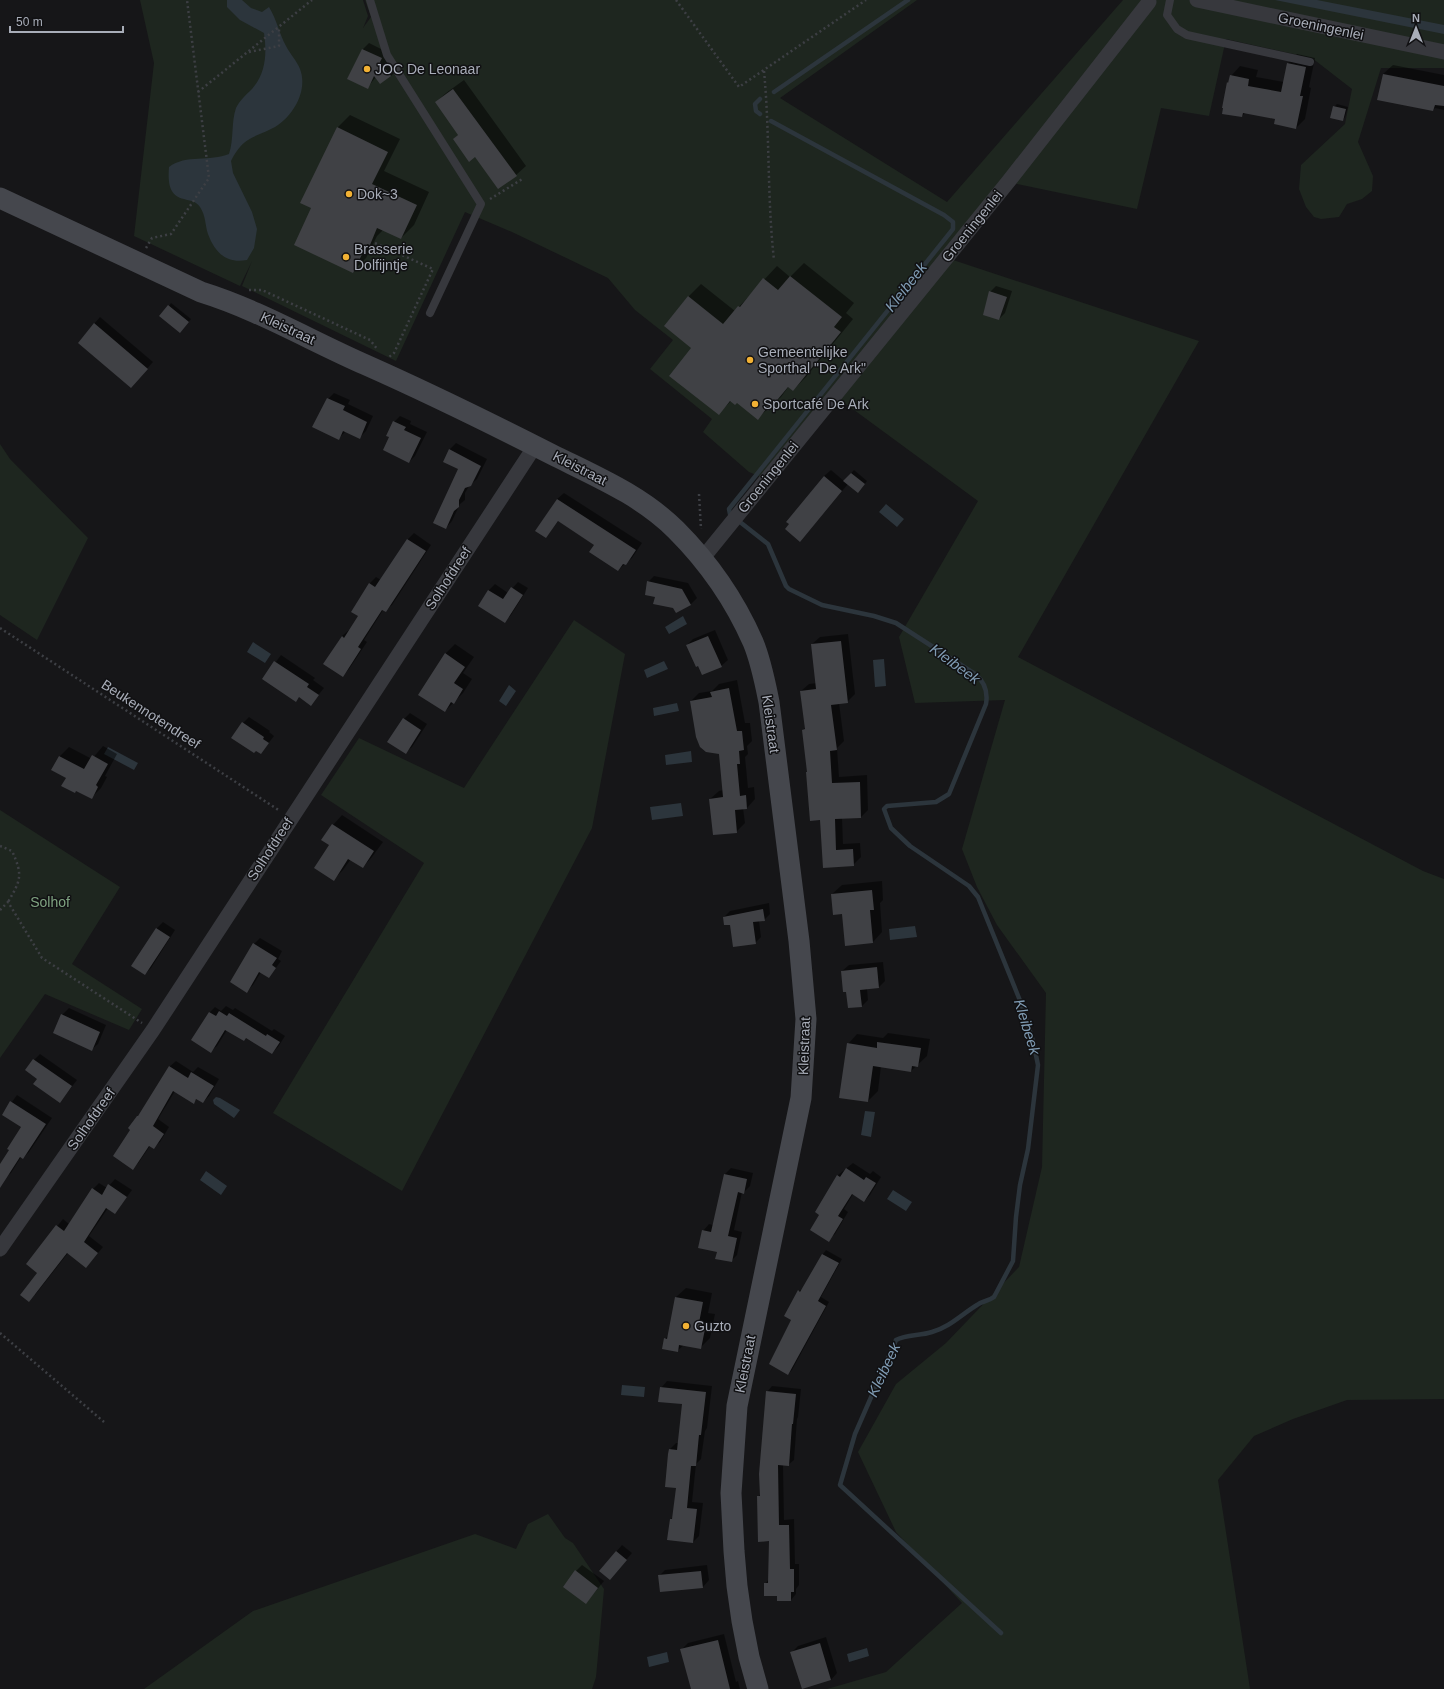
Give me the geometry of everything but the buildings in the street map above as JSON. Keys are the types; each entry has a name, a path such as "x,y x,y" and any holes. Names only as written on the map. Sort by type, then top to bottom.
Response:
{"street":[{"name":"Groeningenlei","path":"1197,0 1444,52"},
{"name":"Groeningenlei","path":"706,553 1008,182 1149,2"},
{"name":"Kleistraat","path":"0,198 201,292 227,300 364,365 447,401 610,483 638,500 706,553 738,612 753,643 763,672 769,702 789,860 806,1019 801,1098 737,1406 731,1494 734,1551 742,1621 749,1657 758,1689"},
{"name":"Solhofdreef","path":"0,1249 153,1030 290,818 535,446"}],"lane":[{"path":"370,0 387,55 481,204 430,313"},
{"path":"1170,0 1167,16 1177,29 1187,35 1310,62"}],"path":[{"path":"137,262 152,238 171,234 209,178 187,0"},
{"path":"198,92 312,0"},
{"path":"676,0 739,87 866,0"},
{"path":"248,52 279,46 279,27"},
{"path":"764,70 774,260"},
{"path":"481,204 524,178"},
{"path":"375,243 432,269 394,353 385,360"},
{"path":"698,494 701,530 706,553"},
{"name":"Beukennotendreef","path":"0,628 290,818"},
{"path":"0,846 12,851 19,866 19,885 8,902 0,910"},
{"path":"8,902 42,958 153,1030"},
{"path":"0,1333 104,1422"}],"green space":[{"path":"140,0 363,0 368,16 363,28 371,17 365,0 917,0 780,98 947,202 1123,0 1444,0 1444,68 1381,68 1358,142 1373,176 1372,191 1362,199 1347,204 1339,217 1321,219 1314,217 1306,207 1299,189 1301,165 1345,124 1352,89 1312,58 1226,39 1209,116 1161,108 1137,209 1008,182 947,258 1199,341 1018,657 1423,871 1444,879 1444,1399 1347,1400 1293,1419 1254,1436 1218,1480 1250,1689 827,1689 886,1672 962,1603 896,1532 858,1452 896,1384 946,1343 1019,1267 1042,1167 1046,993 997,925 977,887 962,849 1005,700 915,703 899,637 978,501 835,396 766,479 749,472 703,432 712,419 650,369 673,340 635,310 608,278 512,232 465,212 396,361 242,286 252,261 240,286 134,236 154,63"},
{"path":"0,444 10,459 88,538 37,640 0,615"},
{"path":"574,620 625,654 592,828 402,1191 273,1113 424,863 321,795 359,738 464,788"},
{"name":"Solhof","path":"0,810 120,887 72,964 142,1009 129,1030 45,994 0,1058"},
{"path":"548,1514 565,1538 573,1543 604,1589 596,1677 592,1689 144,1689 253,1611 475,1534 516,1549 528,1524"}],"shaded area":[{"path":"227,0 242,0 251,8 262,12 269,7 286,46 299,66 302,77 301,93 289,115 278,125 245,142 238,149 231,161 233,173 252,212 257,229 254,248 247,260 240,261 228,259 218,252 208,234 200,207 195,202 175,195 169,182 169,167 176,163 190,159 214,158 229,154 237,105 257,83 263,70 265,55 264,33 240,20 227,7"},
{"path":"1275,0 1317,0 1444,25 1444,34"},
{"path":"886,504 904,519 897,527 879,512"},
{"path":"683,616 687,624 669,634 665,627"},
{"path":"253,642 271,654 265,663 247,652"},
{"path":"884,659 886,686 875,687 873,660"},
{"path":"664,661 668,669 647,678 644,670"},
{"path":"509,685 516,691 506,706 499,701"},
{"path":"677,703 679,711 654,716 653,708"},
{"path":"108,747 138,763 134,770 104,754"},
{"path":"691,751 692,762 666,765 665,755"},
{"path":"681,803 683,816 652,820 650,807"},
{"path":"915,926 917,937 890,940 889,929"},
{"path":"216,1097 240,1110 234,1118 214,1104 213,1100"},
{"path":"865,1111 875,1112 871,1137 861,1135"},
{"path":"206,1171 227,1186 221,1195 200,1180"},
{"path":"893,1190 912,1202 906,1211 887,1199"},
{"path":"622,1385 645,1387 644,1397 621,1395"},
{"path":"867,1648 869,1656 849,1662 847,1654"},
{"path":"667,1652 669,1662 649,1667 647,1657"}],"waterway":[{"name":"Kleibeek","path":"774,92 908,0"},
{"name":"Kleibeek","path":"760,99 755,104 756,111 760,114"},
{"name":"Kleibeek","path":"730,514 729,509 953,229 953,222 944,215 771,121"},
{"name":"Kleibeek","path":"740,522 768,544 786,586 789,589 822,605 874,616 896,623 975,674 981,680 987,695 986,704 949,794 936,802 887,806 884,809 891,828 910,846 969,886 978,897 1021,1003 1033,1041 1038,1065 1028,1149 1020,1185 1013,1261 994,1297 979,1304 950,1324 938,1330 896,1340 855,1434 840,1485 1001,1633"}],"place":[{"name":"JOC De Leonaar","path":"367,69"},
{"name":"Dok~3","path":"349,194"},
{"name":"Brasserie Dolfijntje","path":"346,257"},
{"name":"Gemeentelijke Sporthal \"De Ark\"","path":"750,360"},
{"name":"Sportcafé De Ark","path":"755,404"},
{"name":"Guzto","path":"686,1326"}]}
